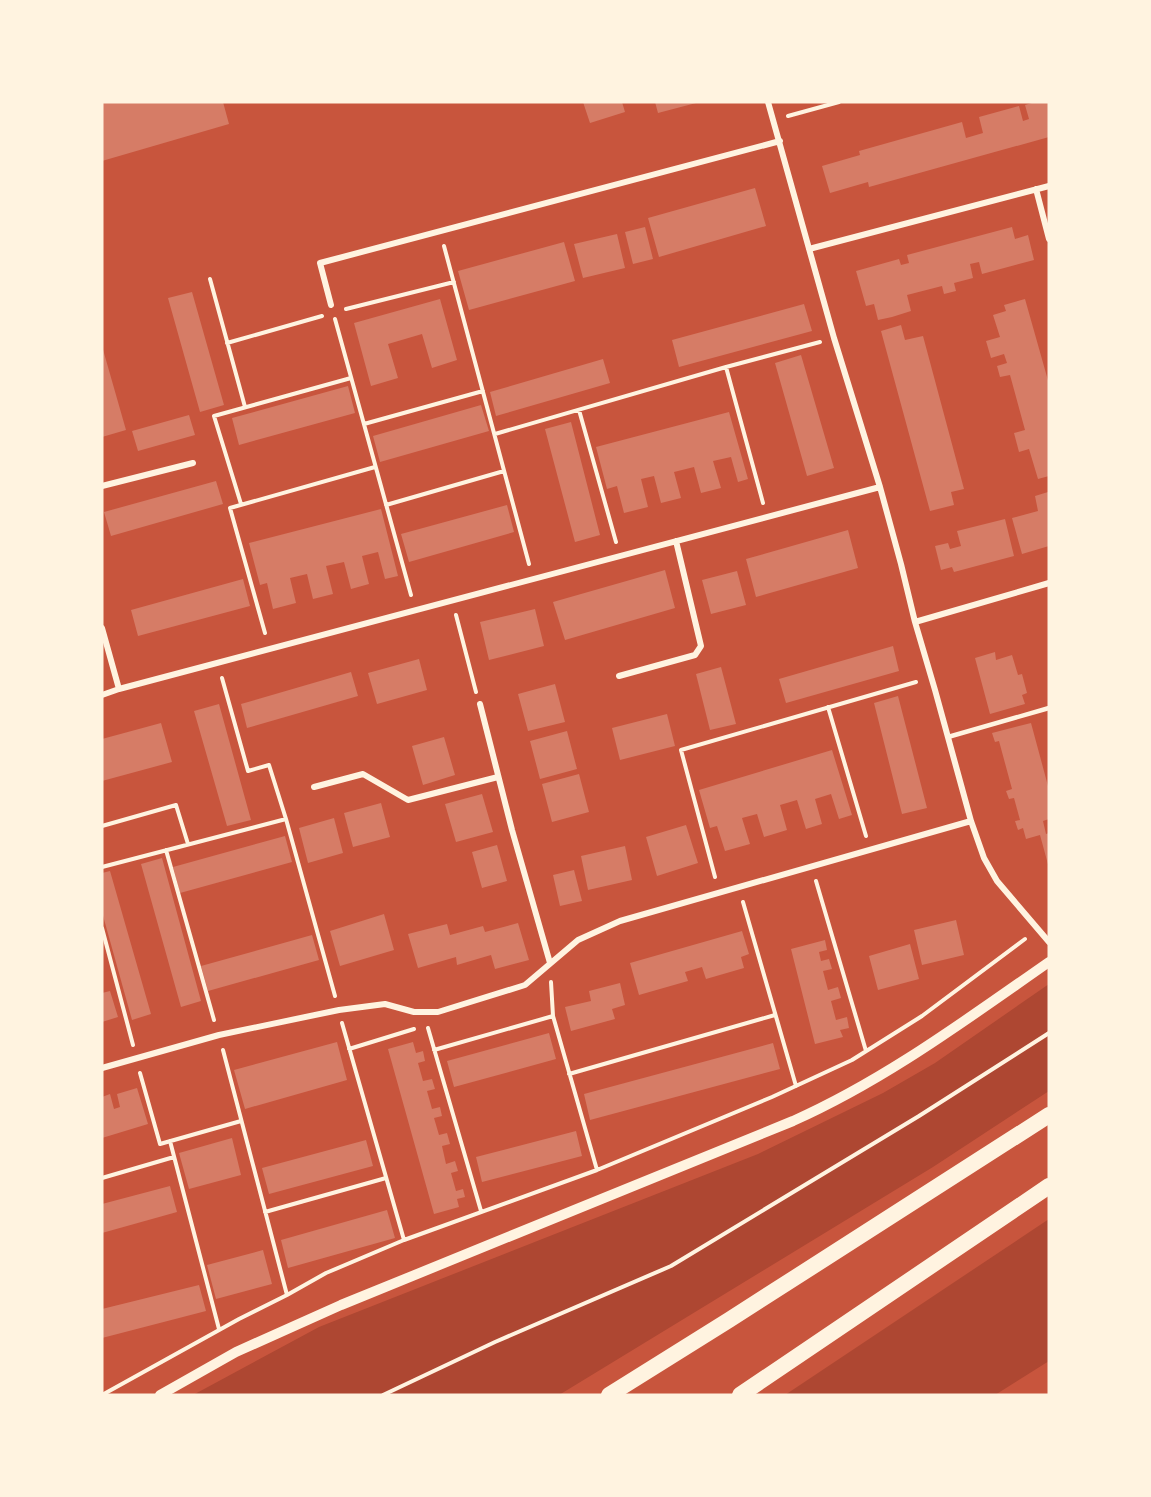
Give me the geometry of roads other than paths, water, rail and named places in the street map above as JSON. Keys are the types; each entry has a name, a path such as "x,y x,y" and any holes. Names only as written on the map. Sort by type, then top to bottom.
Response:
{"highway":[{"path":"609,1395 1049,1115"},
{"path":"740,1395 1049,1186"}],"street":[{"path":"768,102 834,339 880,487 971,821 984,858 997,881 1049,942"},
{"path":"331,304 320,263 780,141"},
{"path":"809,249 1049,186"},
{"path":"1036,189 1049,239"},
{"path":"102,486 193,463"},
{"path":"102,694 880,487"},
{"path":"619,676 695,655 701,646 676,541"},
{"path":"915,622 1049,583"},
{"path":"102,628 119,689"},
{"path":"480,704 512,830 550,963"},
{"path":"314,787 363,774 408,800 498,777"},
{"path":"102,1068 219,1035 339,1010 385,1004 414,1012 438,1012 525,985 578,940 620,921 971,821"},
{"path":"160,1395 236,1352 341,1305 829,1105 919,1051 1049,962"}],"lane":[{"path":"948,737 1049,708"}]}
